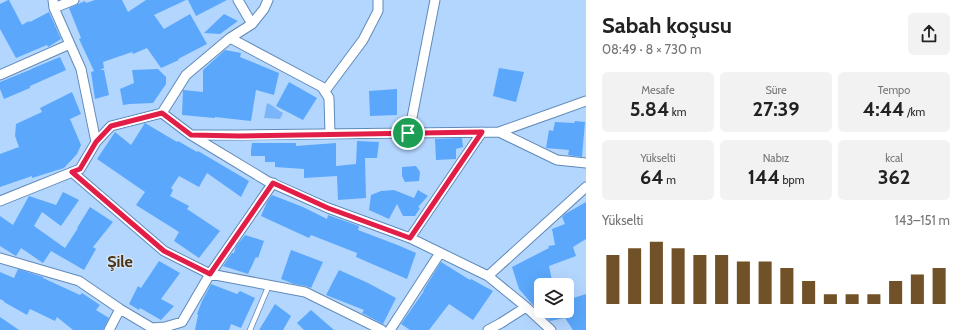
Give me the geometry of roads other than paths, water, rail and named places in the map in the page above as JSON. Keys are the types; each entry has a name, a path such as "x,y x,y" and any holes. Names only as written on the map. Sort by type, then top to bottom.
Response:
{"street":[{"path":"74,0 54,4 81,69 96,142"},
{"path":"238,0 252,24"},
{"path":"0,201 80,169 96,142 111,126 162,113 186,75 230,38 252,24 268,0"},
{"path":"325,91 363,40 378,10 378,0"},
{"path":"408,133 435,0"},
{"path":"230,38 322,87 329,98 330,134"},
{"path":"0,74 70,44"},
{"path":"191,135 239,136 499,132 586,102"},
{"path":"162,113 191,135 273,183 328,208 410,238 488,276 551,330"},
{"path":"410,238 482,132"},
{"path":"499,132 557,160 586,163"},
{"path":"72,172 164,251 210,274 305,292 382,330"},
{"path":"0,258 79,281 120,309 152,328 165,327 182,322 210,274 273,183"},
{"path":"488,276 586,187"},
{"path":"390,330 440,253"},
{"path":"488,330 526,307"},
{"path":"109,330 120,309"}],"lane":[{"path":"250,330 269,286"}],"water":[{"path":"267,103 283,113 280,119 264,118"}],"district":[{"name":"Şile","path":"120,261"}]}
